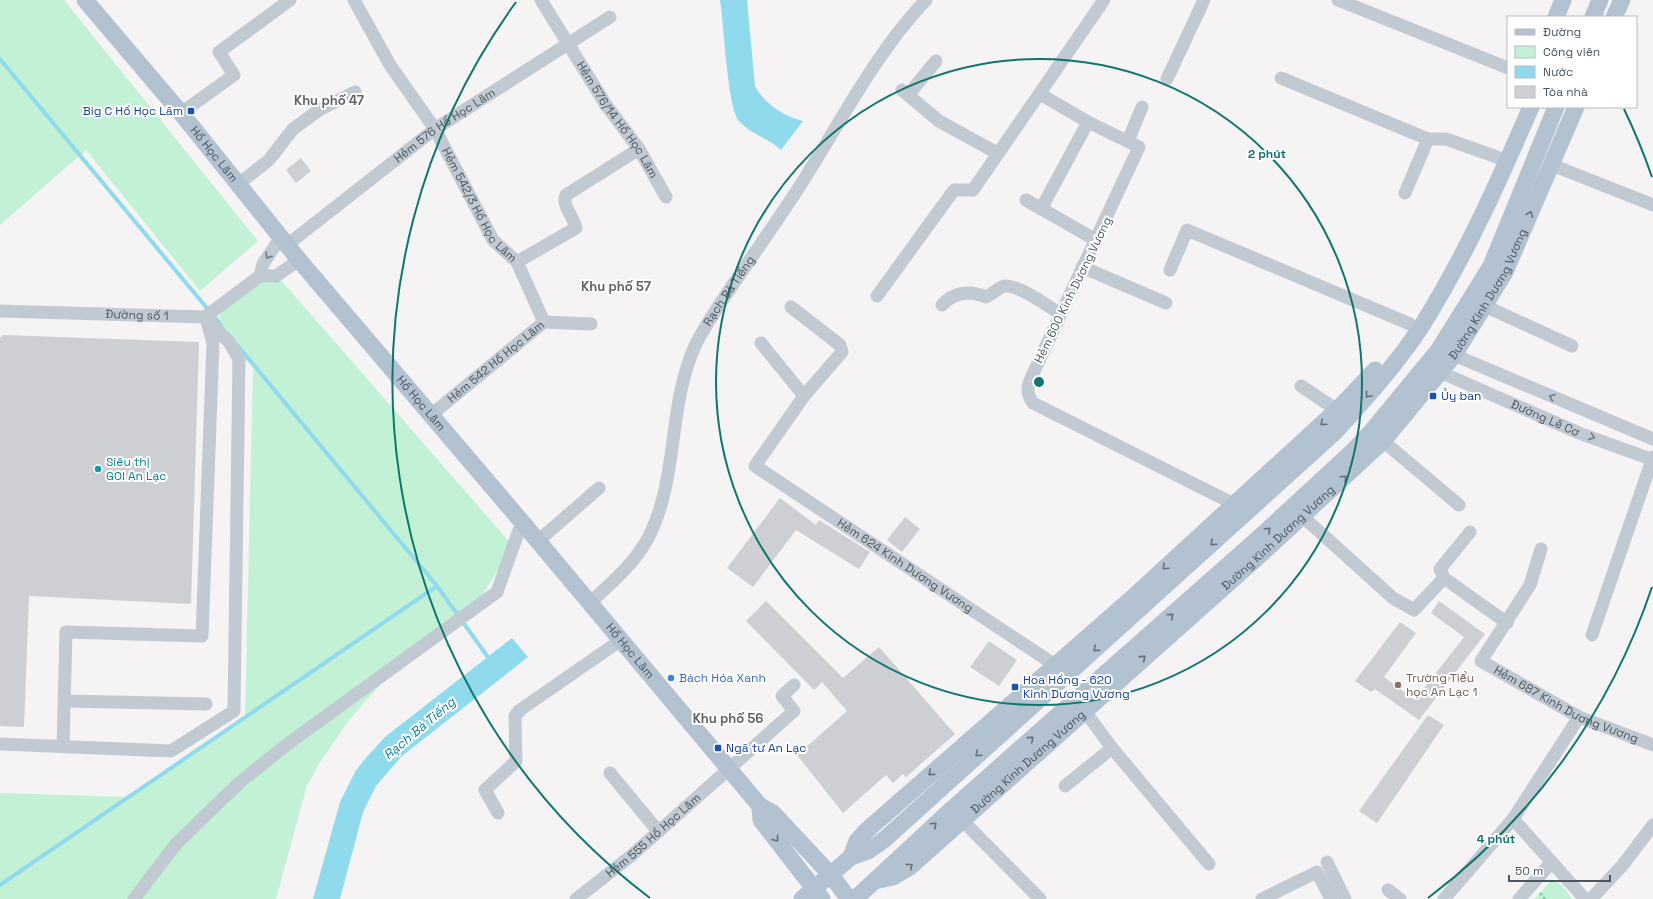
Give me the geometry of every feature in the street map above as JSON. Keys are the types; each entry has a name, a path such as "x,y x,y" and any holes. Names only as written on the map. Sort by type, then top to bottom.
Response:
{"main road":[{"path":"1556,16 1563,0"},
{"path":"1568,16 1575,0"},
{"path":"1593,16 1600,0"},
{"path":"1614,16 1622,0"},
{"name":"Hồ Học Lãm","path":"91,3 181,113 241,182 299,260 522,522 760,806 773,813 830,874 849,899"},
{"path":"1062,670 1130,600 1234,504 1267,484 1380,365 1410,324 1456,247 1519,108"},
{"path":"813,896 830,874 851,857 877,846 1006,719 1267,484 1343,423 1391,367 1420,328 1465,253 1531,108"},
{"name":"Đường Kinh Dương Vương","path":"875,881 893,877 910,867 1084,710 1297,512 1371,432 1438,351 1491,266 1556,108"},
{"name":"Đường Kinh Dương Vương","path":"855,899 952,809 1297,512 1383,440 1454,355 1505,272 1576,108"},
{"path":"1267,484 1297,512"},
{"name":"Hồ Học Lãm","path":"760,806 761,820 813,896"}],"street":[{"path":"181,113 234,75 219,52 290,0"},
{"name":"Hẻm 542/3 Hồ Học Lãm","path":"354,0 390,65 435,129 493,240 517,262 544,322"},
{"name":"Hẻm 576/14 Hồ Học Lãm","path":"541,0 606,105 639,149 666,197"},
{"name":"Rạch Bà Tiếng","path":"587,600 633,561 646,542 656,520 666,484 683,381 702,332 804,180 892,41 926,0"},
{"path":"877,296 954,190 973,190 997,153 1040,94 1104,0"},
{"path":"1167,79 1204,0"},
{"path":"1338,0 1507,68"},
{"name":"Rạch Bà Tiếng","path":"587,600 627,555 644,528 658,482 675,379 681,359 695,328 797,176 873,54 912,1"},
{"name":"Hẻm 576 Hồ Học Lãm","path":"284,241 435,129 568,42 610,17"},
{"path":"936,61 905,93 939,121 997,153"},
{"path":"1281,78 1428,139 1446,139 1497,157"},
{"path":"241,182 262,167 293,129 319,110 355,92"},
{"path":"1040,94 1088,122 1128,141 1142,107"},
{"path":"1041,209 1088,122"},
{"path":"1405,193 1428,139"},
{"name":"Hẻm 600 Kinh Dương Vương","path":"1128,141 1139,147 1060,314 1027,388 1028,396 1032,403 1234,504"},
{"path":"517,262 576,228 575,222 565,203 566,195 639,149"},
{"path":"1552,164 1653,205"},
{"path":"1026,200 1096,240"},
{"path":"1170,270 1187,230 1410,324"},
{"path":"260,276 263,264 284,241"},
{"path":"205,317 260,276 276,276 299,260"},
{"path":"1082,267 1166,303"},
{"path":"942,305 948,298 961,294 974,292 986,297 994,293 1002,286 1012,285 1060,314"},
{"path":"1485,306 1572,346"},
{"path":"761,343 804,396 842,350 840,345 791,307"},
{"name":"Đường số 1","path":"0,311 205,317"},
{"path":"63,746 66,632 202,636 213,343 205,317"},
{"path":"0,744 171,751 234,711 239,359 229,342 205,317"},
{"name":"Hẻm 542 Hồ Học Lãm","path":"431,415 544,322 591,324"},
{"name":"Đường Lê Cơ","path":"1454,355 1653,439"},
{"name":"Đường Lê Cơ","path":"1440,372 1580,433 1653,459"},
{"path":"1301,386 1337,410"},
{"name":"Hẻm 624 Kinh Dương Vương","path":"804,396 755,466 1062,670"},
{"path":"1383,440 1459,505"},
{"path":"1592,635 1653,459"},
{"path":"538,541 599,488"},
{"path":"1297,512 1393,598 1414,610 1444,578"},
{"path":"134,899 176,844 240,782 289,743 497,592 522,522"},
{"path":"1470,532 1440,569 1444,578 1507,623 1530,584 1541,549"},
{"name":"Hẻm 687 Kinh Dương Vương","path":"1507,623 1481,661 1579,717 1653,745"},
{"path":"498,813 485,790 516,761 515,716 520,710 621,640"},
{"name":"Hẻm 555 Hồ Học Lãm","path":"576,899 631,856 794,711 782,696 794,685"},
{"path":"64,701 206,704"},
{"path":"1084,710 1112,748 1209,864"},
{"path":"1444,899 1513,819 1579,717"},
{"path":"1065,786 1112,748"},
{"path":"610,773 658,831"},
{"path":"1513,819 1585,899"},
{"path":"962,820 1040,899"},
{"path":"1591,899 1622,866 1653,826"},
{"path":"1327,862 1344,899"},
{"path":"1519,899 1551,863"},
{"path":"1262,899 1317,872 1331,899"},
{"path":"1388,890 1400,899"}],"green space":[{"path":"0,0 64,0 258,241 200,291 86,150 0,225"},
{"path":"262,279 280,279 513,546 484,592 490,600 385,679 349,720 319,764 307,785 276,899 0,899 0,793 127,797 245,717 253,368 218,326 221,310"},
{"path":"1551,881 1561,884 1572,899 1534,899"}],"water":[{"path":"720,0 747,0 755,86 769,104 788,116 803,121 781,150 743,125 739,121 735,112 729,82"},
{"name":"Rạch Bà Tiếng","path":"512,638 528,657 402,756 376,786 363,812 340,899 313,899 340,802 355,772 385,737"}],"building":[{"path":"301,158 311,171 296,183 286,170"},
{"name":"Siêu thị GO! An Lạc","path":"3,335 199,342 191,604 29,596 24,727 0,726 0,338"},
{"path":"780,498 816,525 819,520 870,552 859,569 796,530 753,587 727,568"},
{"path":"905,517 920,529 902,552 887,540"},
{"path":"766,601 843,678 879,647 955,734 906,777 903,774 893,783 886,775 843,813 797,755 847,711 822,682 814,690 746,621"},
{"path":"1439,601 1485,634 1419,720 1375,689 1371,692 1355,681 1400,622 1416,633 1384,677 1415,700 1464,637 1431,613"},
{"path":"989,641 1017,660 999,686 970,667"},
{"path":"1428,715 1444,725 1377,823 1359,811"}],"waterway":[{"path":"0,59 221,325"},
{"path":"238,346 437,586 490,660"},
{"path":"0,885 437,586"}],"place":[{"name":"Big C Hồ Học Lãm","path":"191,111"},
{"name":"Ủy ban","path":"1433,396"},
{"name":"Siêu thị GO! An Lạc","path":"98,469"},
{"name":"Bách Hóa Xanh","path":"671,678"},
{"name":"Trường Tiểu học An Lạc 1","path":"1398,685"},
{"name":"Hoa Hồng - 620 Kinh Dương Vương","path":"1015,687"},
{"name":"Ngã tư An Lạc","path":"718,748"}],"district":[{"name":"Khu phố 47","path":"329,100"},
{"name":"Khu phố 57","path":"616,286"},
{"name":"Khu phố 56","path":"728,718"}]}
